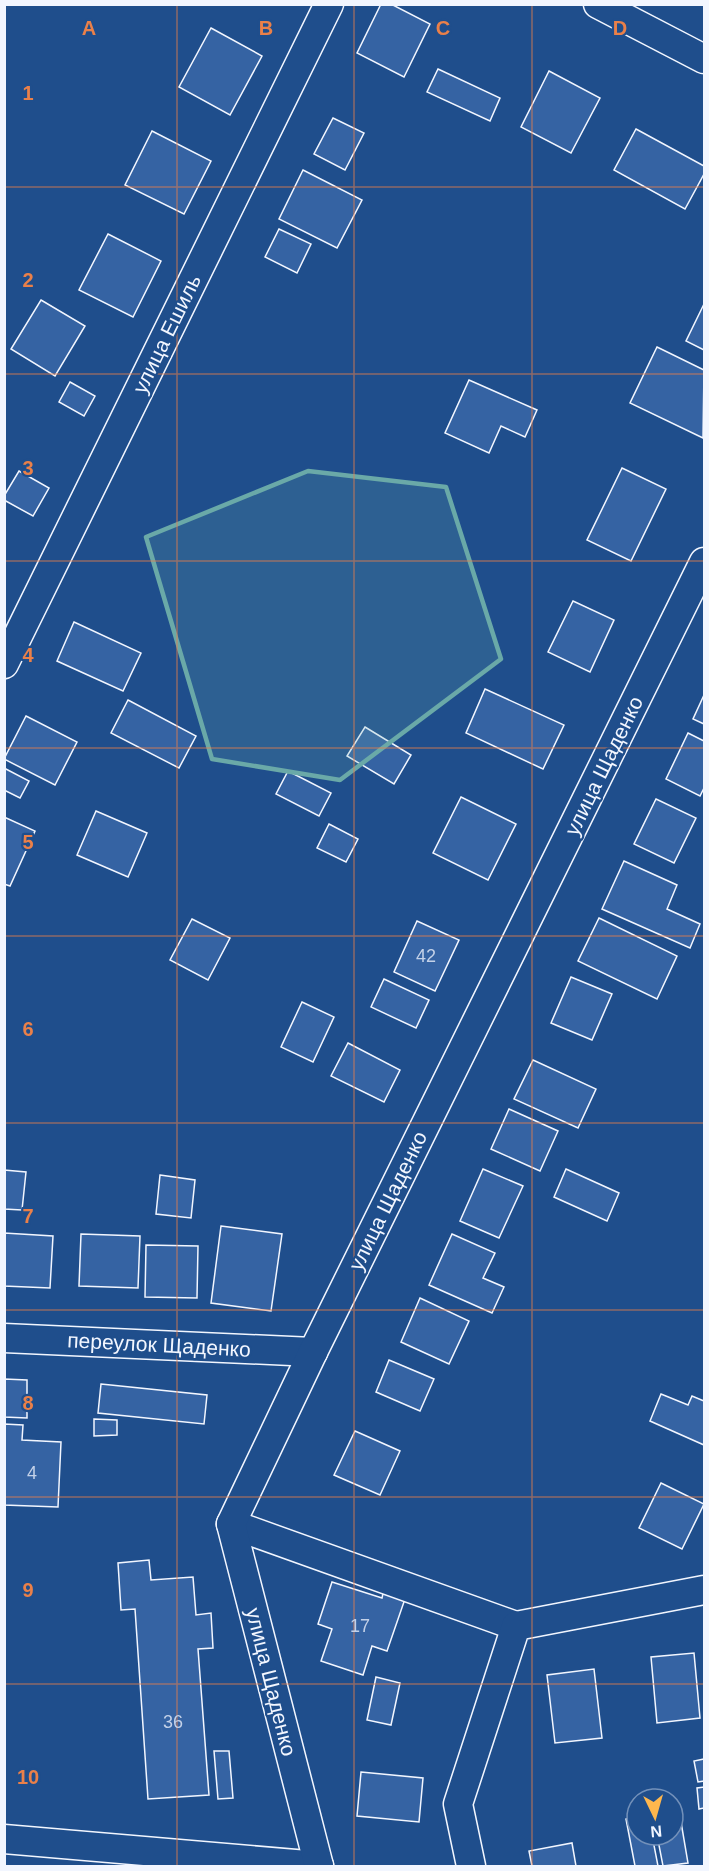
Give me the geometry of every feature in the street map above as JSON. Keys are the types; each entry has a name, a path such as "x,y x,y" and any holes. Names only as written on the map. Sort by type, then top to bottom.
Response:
{"street":[{"name":"улица Ешиль","path":"4,664 329,4"},
{"path":"598,4 705,59"},
{"name":"улица Щаденко","path":"319,1866 231,1524 705,562"},
{"name":"переулок Щаденко","path":"4,1338 314,1352"},
{"path":"231,1524 516,1626 705,1590"},
{"path":"471,1866 458,1804 516,1626"},
{"path":"4,1839 319,1866"}],"highlighted area":[{"path":"308,471 446,487 501,659 340,780 212,759 146,537"}],"building":[{"path":"381,4 391,4 430,24 404,77 357,53"},
{"path":"211,28 262,56 230,115 179,87"},
{"path":"438,69 500,98 490,121 427,92"},
{"path":"549,71 600,98 571,153 521,127"},
{"path":"333,118 364,133 345,170 314,154"},
{"path":"636,129 704,166 704,174 685,209 614,170"},
{"path":"152,131 211,161 184,214 125,185"},
{"path":"303,170 362,200 337,248 279,219"},
{"path":"279,229 311,244 297,273 265,257"},
{"path":"108,234 161,261 133,317 79,290"},
{"path":"41,300 85,326 55,376 11,349"},
{"path":"704,304 704,350 686,341"},
{"path":"657,347 704,370 703,438 630,403"},
{"path":"469,380 537,410 525,437 501,426 489,453 445,433"},
{"path":"70,382 95,396 84,416 59,402"},
{"path":"622,468 666,489 631,561 587,540"},
{"path":"19,471 49,488 33,516 4,500 4,496"},
{"path":"573,601 614,620 590,672 548,652"},
{"path":"74,622 141,653 123,691 57,661"},
{"path":"485,689 564,725 543,769 466,733"},
{"path":"704,695 704,724 693,719"},
{"path":"128,700 196,736 179,768 111,733"},
{"path":"26,716 77,742 55,785 4,759"},
{"path":"365,727 411,755 394,784 347,756"},
{"path":"688,733 704,741 704,788 700,796 666,779"},
{"path":"4,768 29,781 20,798 4,790"},
{"path":"288,771 331,793 319,816 276,794"},
{"path":"461,797 516,824 488,880 433,853"},
{"path":"656,799 696,818 674,863 634,844"},
{"path":"96,811 147,833 128,877 77,855"},
{"path":"4,817 35,831 10,886 4,884"},
{"path":"329,824 358,839 346,862 317,848"},
{"path":"624,861 677,885 667,909 700,924 690,948 602,909"},
{"path":"599,918 677,956 657,999 578,961"},
{"path":"192,919 230,938 208,980 170,960"},
{"path":"417,921 459,940 435,991 394,972"},
{"path":"571,977 612,994 592,1040 551,1023"},
{"path":"384,979 429,1000 416,1028 371,1007"},
{"path":"302,1002 334,1017 313,1062 281,1047"},
{"path":"348,1043 400,1070 384,1102 331,1076"},
{"path":"533,1060 596,1089 578,1128 514,1099"},
{"path":"509,1109 558,1131 540,1171 491,1149"},
{"path":"483,1169 523,1186 499,1238 460,1221"},
{"path":"566,1169 619,1193 607,1221 554,1197"},
{"path":"4,1170 26,1172 22,1210 4,1209"},
{"path":"160,1175 195,1180 191,1218 156,1214"},
{"path":"221,1226 282,1234 271,1311 211,1303"},
{"path":"4,1233 53,1236 50,1288 4,1286"},
{"path":"81,1234 140,1236 138,1288 79,1286"},
{"path":"452,1234 495,1253 483,1278 504,1287 492,1313 429,1285"},
{"path":"146,1245 198,1246 197,1298 145,1297"},
{"path":"420,1298 469,1321 449,1364 401,1342"},
{"path":"389,1360 434,1379 420,1411 376,1392"},
{"path":"4,1379 27,1380 27,1418 4,1417"},
{"path":"101,1384 207,1395 204,1424 98,1413"},
{"path":"661,1394 688,1405 692,1396 704,1401 704,1445 650,1421"},
{"path":"94,1419 117,1420 117,1435 94,1436"},
{"path":"4,1424 23,1425 22,1440 61,1442 58,1507 4,1505"},
{"path":"355,1431 400,1451 380,1495 334,1475"},
{"path":"661,1483 704,1504 682,1549 639,1528"},
{"path":"149,1560 151,1580 193,1577 196,1615 211,1613 213,1648 198,1649 209,1795 148,1799 135,1609 121,1610 118,1563"},
{"path":"332,1582 382,1598 384,1589 406,1596 387,1651 372,1646 363,1675 321,1661 332,1629 318,1624"},
{"path":"694,1653 700,1718 657,1723 651,1657"},
{"path":"594,1669 602,1738 555,1743 547,1675"},
{"path":"376,1677 400,1683 391,1725 367,1720"},
{"path":"214,1751 229,1751 233,1798 218,1799"},
{"path":"704,1759 704,1781 698,1782 694,1761"},
{"path":"361,1772 423,1778 419,1822 357,1816"},
{"path":"704,1787 704,1808 699,1809 697,1788"},
{"path":"572,1843 576,1866 532,1866 529,1851"},
{"path":"685,1845 688,1863 663,1866 659,1847"},
{"path":"631,1847 654,1847 658,1866 635,1866"}]}
